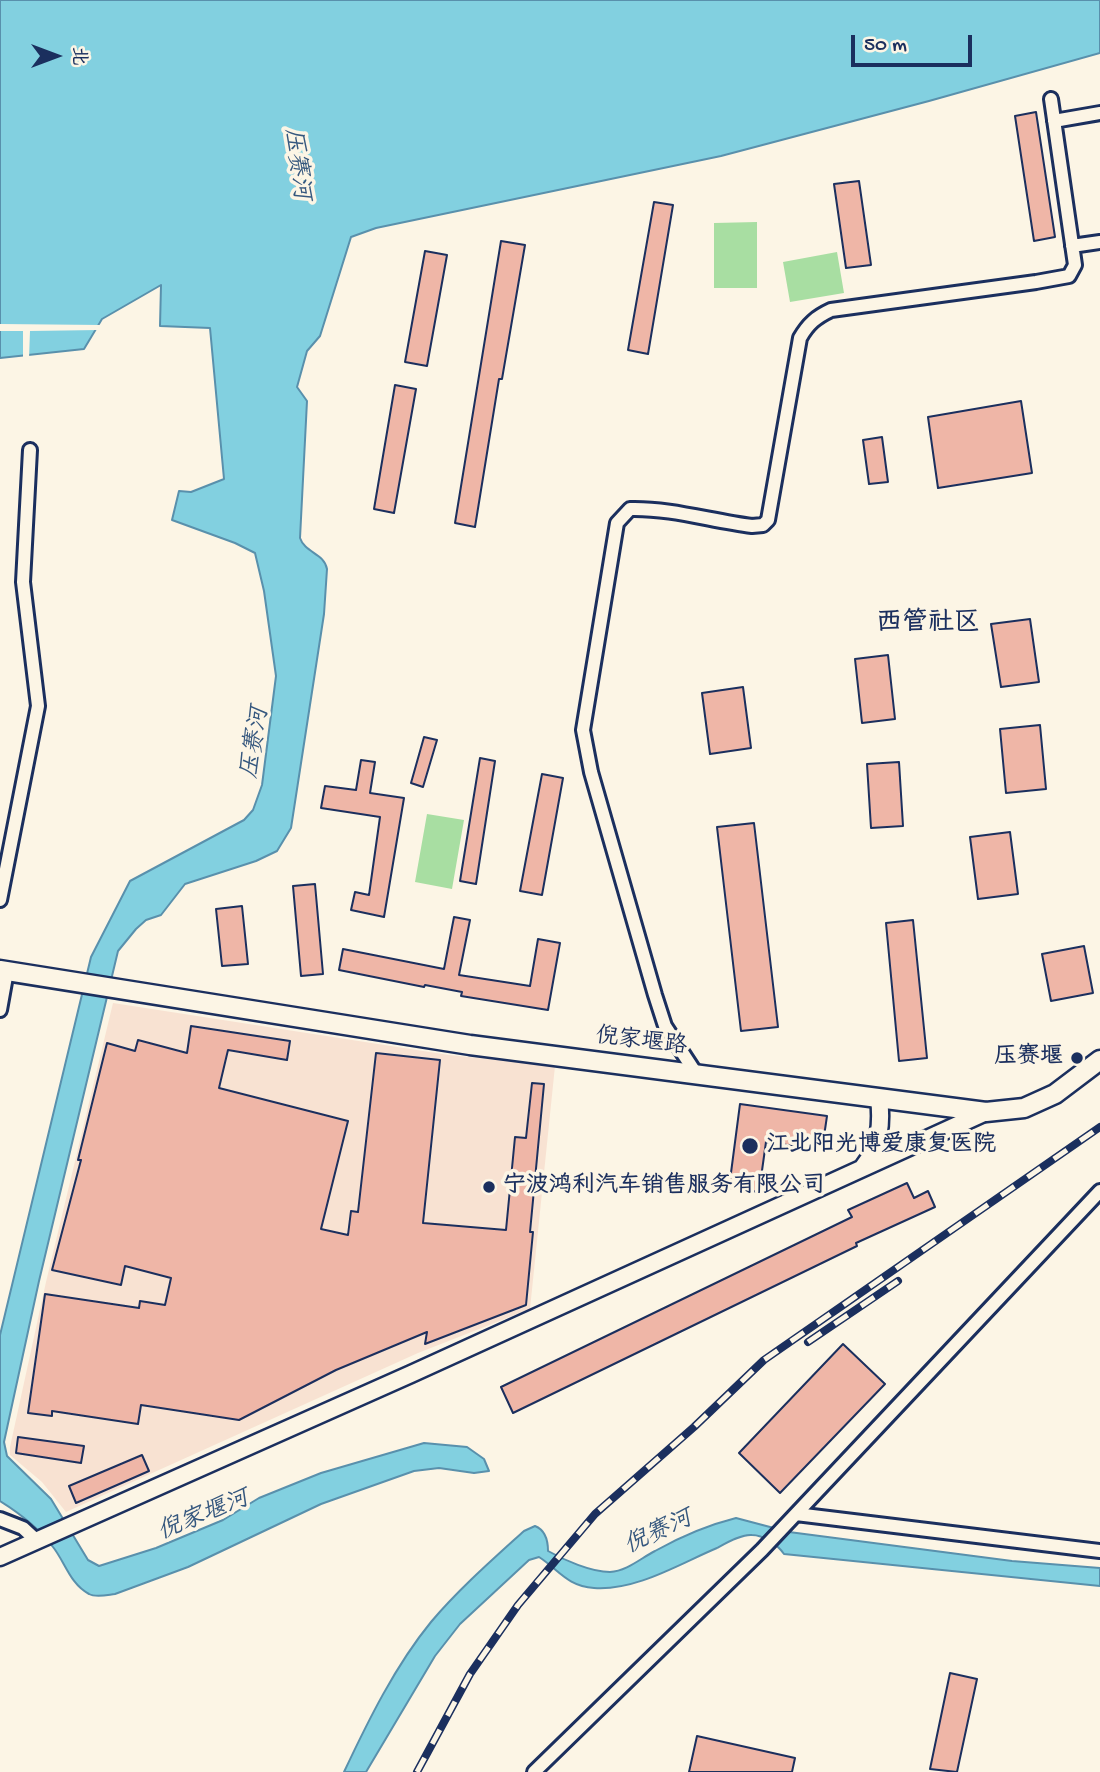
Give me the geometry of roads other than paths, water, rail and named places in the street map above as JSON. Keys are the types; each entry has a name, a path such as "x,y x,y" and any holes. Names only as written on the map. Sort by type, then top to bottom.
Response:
{"main road":[{"name":"倪家堰路","path":"4,970 470,1045 986,1112 1024,1108 1055,1094 1100,1060"}],"street":[{"path":"697,1075 665,1026 591,772 583,730 617,523 630,509 667,510 752,526 768,520 800,338 817,316 831,310 1069,276 1075,265 1051,99"},
{"path":"1054,121 1100,113"},
{"path":"1072,246 1100,242"},
{"path":"0,901 38,706 23,582 30,450"},
{"path":"0,1010 4,970"},
{"path":"862,1169 874,1154 880,1133 879,1098"},
{"path":"0,1557 986,1112"},
{"path":"534,1772 762,1550 1100,1191"},
{"path":"796,1514 1100,1551"},
{"path":"0,1519 23,1528 38,1541"}],"water":[{"name":"压赛河","path":"0,0 1100,0 1100,53 721,156 376,228 351,237 320,336 307,351 297,387 307,401 300,538 306,547 322,560 327,569 324,614 291,828 277,851 256,861 185,884 161,915 146,920 118,951 39,1281 4,1442 7,1456 51,1499 88,1560 99,1566 156,1548 223,1520 259,1498 321,1473 424,1443 467,1447 484,1459 489,1471 474,1473 439,1468 414,1471 321,1504 188,1567 115,1594 102,1596 82,1590 41,1533 0,1501 0,1335 91,957 130,881 244,820 253,810 262,785 276,676 264,591 255,553 172,520 179,491 191,492 224,479 210,328 160,326 161,285 102,319 84,349 0,358"},
{"path":"736,1518 789,1532 1012,1561 1100,1568 1100,1586 784,1554 770,1541 752,1535 734,1539 641,1581 610,1588 577,1584 539,1557 529,1560 460,1624 435,1656 366,1772 344,1772 383,1694 418,1639 453,1598 524,1531 535,1526 545,1536 548,1551 586,1568 610,1572 628,1567 694,1532"}],"railway":[{"path":"417,1772 470,1674 518,1605 595,1514 694,1427 764,1360 1100,1127"},
{"path":"808,1342 898,1281"}],"place":[{"name":"压赛堰","path":"1077,1058"},
{"name":"江北阳光博爱康复医院","path":"750,1146"},
{"name":"宁波鸿利汽车销售服务有限公司","path":"489,1187"}],"district":[{"name":"西管社区","path":"928,625"}],"water label":[{"name":"倪家堰河","path":"204,1517"},
{"name":"倪赛河","path":"659,1534"}]}
